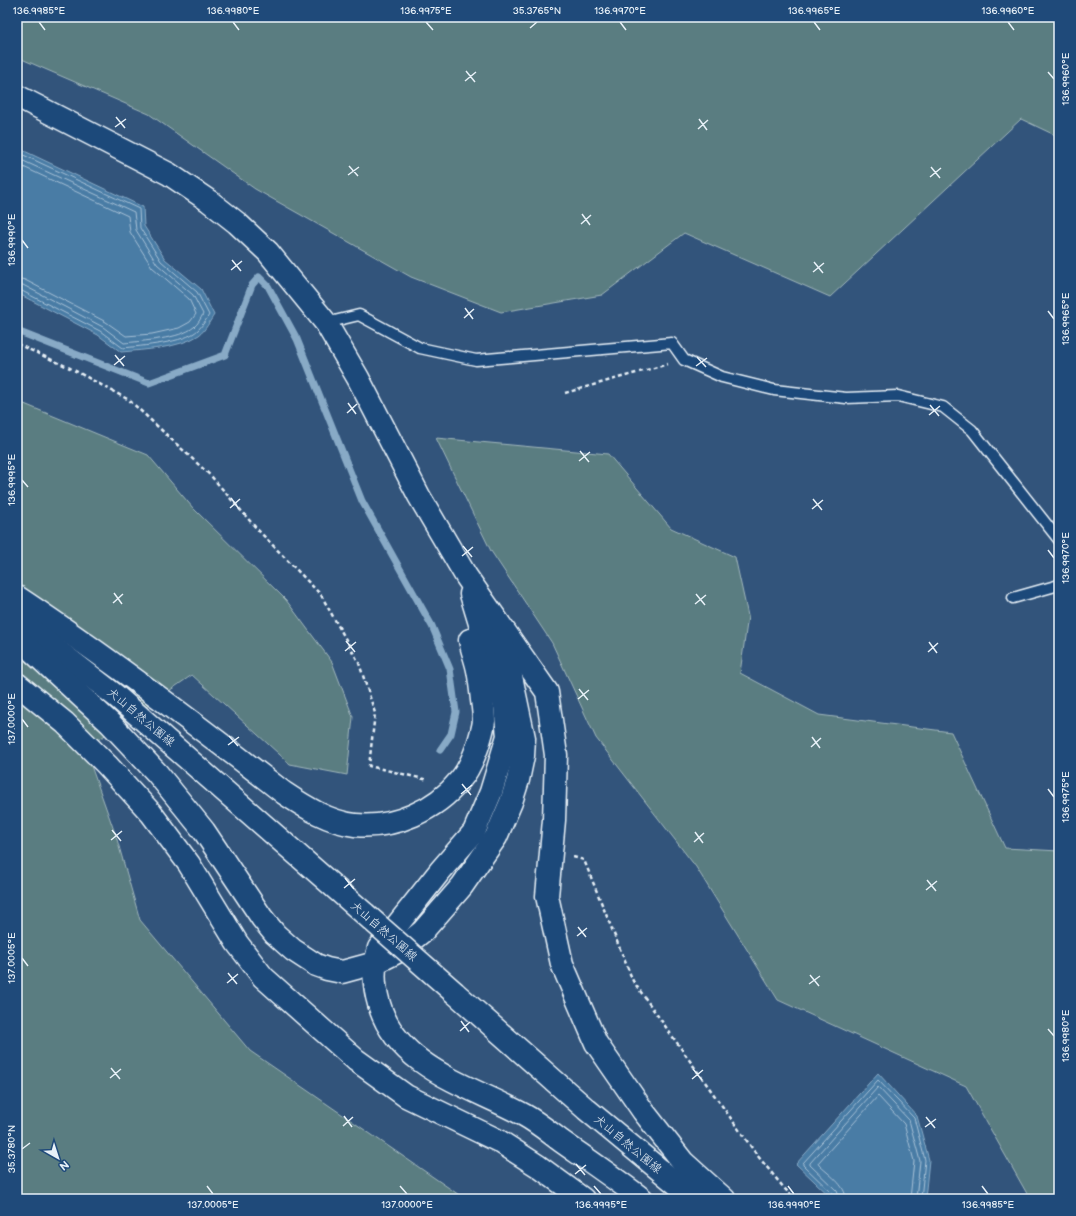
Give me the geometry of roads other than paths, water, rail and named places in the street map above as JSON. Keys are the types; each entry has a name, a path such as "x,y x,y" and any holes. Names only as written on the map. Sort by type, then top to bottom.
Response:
{"main road":[{"path":"17,96 170,174 209,200 236,222 268,252 326,323 358,378 419,496 466,576 547,692 556,756 554,820 547,896 562,964 596,1042 643,1111 683,1162 724,1199"},
{"path":"17,597 49,618 164,701 304,807 341,823 372,826 393,823 411,817 428,807 446,794 461,780 472,761 481,737 484,721 478,669 462,615 466,576"},
{"path":"466,576 505,706 508,736 492,792 474,832 440,871 379,948 375,963 374,980 376,992 383,1016 392,1033 427,1066 458,1084 524,1115 607,1172 642,1199"},
{"path":"17,640 30,649 110,723 152,767 204,831 271,929 293,950 316,965 326,969 342,972 375,963 397,952 423,931 457,892 496,837 512,802 523,756 524,738 508,662 494,615"},
{"name":"犬山自然公園線","path":"17,619 116,696 586,1109 694,1199"},
{"path":"17,684 65,723 107,765 151,813 189,864 237,943 263,977 356,1060 406,1096 499,1141 538,1166 583,1199"}],"lane":[{"path":"326,323 359,315 420,348 476,360 672,344 684,360 722,377 774,390 846,398 898,396 943,407 972,430 1059,540"},
{"path":"1013,598 1059,585"}],"water":[{"path":"18,148 143,207 144,226 165,259 201,289 214,315 199,335 172,346 121,352 98,335 17,293"},
{"path":"878,1073 917,1116 929,1160 925,1199 833,1199 796,1164"}],"waterway":[{"path":"17,331 149,383 225,355 252,285 259,277 268,286 297,339 362,501 432,626 450,669 456,712 451,734 440,750"}]}
